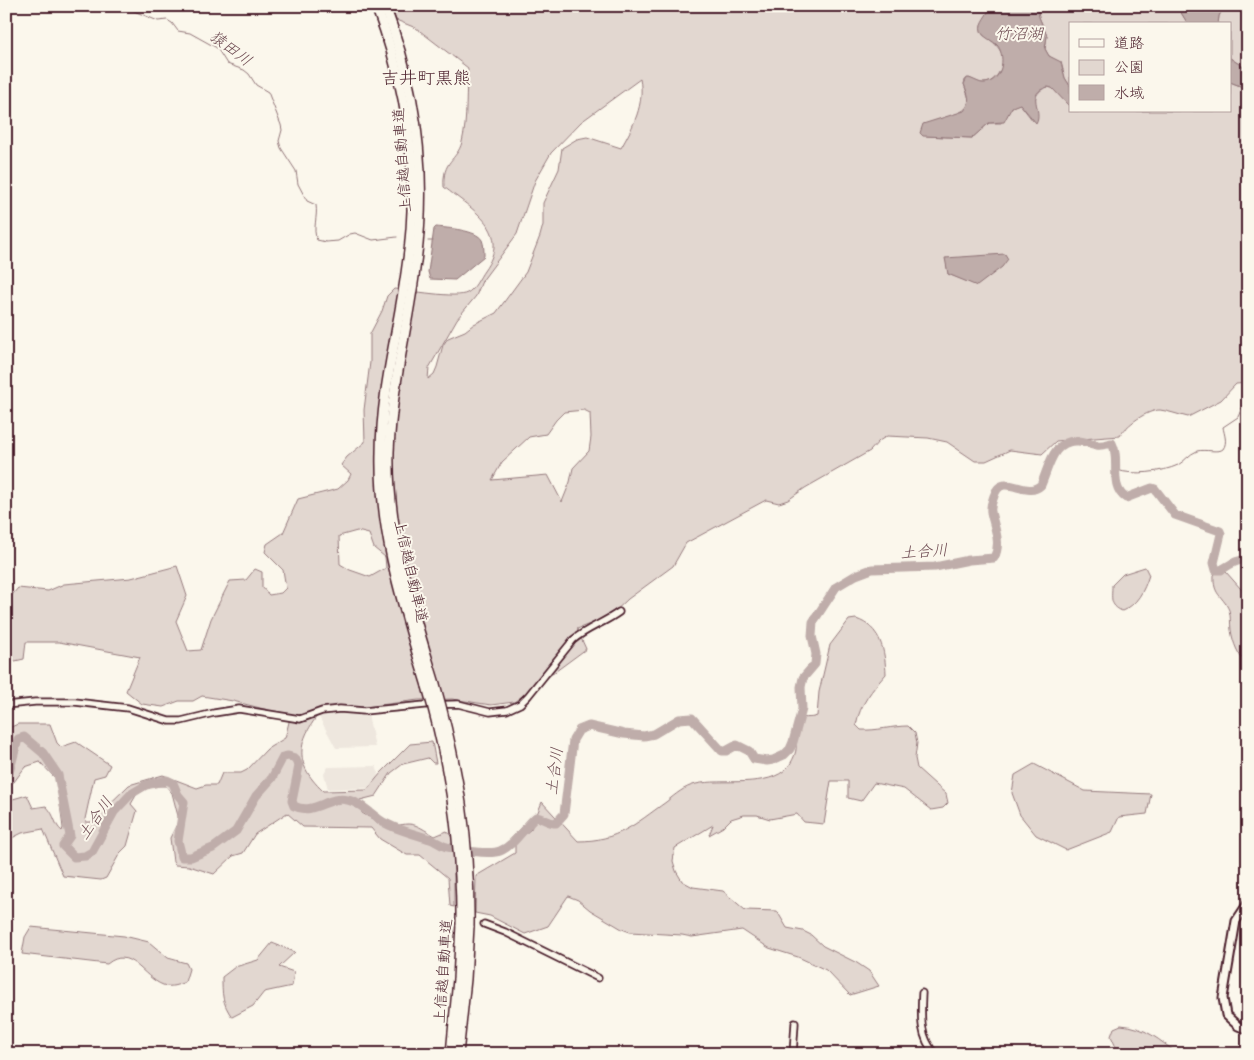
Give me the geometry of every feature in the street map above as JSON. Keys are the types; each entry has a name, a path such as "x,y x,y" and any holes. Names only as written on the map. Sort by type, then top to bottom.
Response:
{"highway":[{"name":"上信越自動車道","path":"376,6 399,78 407,122 412,184 412,224 407,266 390,359 383,412 381,454 382,498 388,542 397,584 431,685"},
{"name":"上信越自動車道","path":"385,6 402,57 412,98 418,143 421,191 416,269 391,412 389,454 391,498 396,540 431,685 454,805 465,926 466,979 458,1054"},
{"name":"上信越自動車道","path":"450,1054 465,926"}],"main road":[{"path":"1248,904 1236,921 1224,998 1226,1015 1238,1026 1248,1030"}],"street":[{"path":"6,705 35,702 75,702 128,708 169,721 181,721 240,709 300,719 322,711 340,709 364,712 425,705 458,704 490,712 507,710 520,704 528,696 573,640 580,634 610,619 618,612"},
{"path":"484,924 506,932 598,978"},
{"path":"922,993 921,1017 923,1032 935,1054"},
{"path":"793,1054 795,1023"}],"shaded area":[{"path":"343,713 368,714 375,747 336,748 319,717"},
{"path":"376,766 378,772 376,788 328,789 324,774 328,767"}],"green space":[{"path":"391,6 914,6 916,8 924,8 933,6 990,6 981,25 983,35 993,42 1001,52 1003,62 1001,68 998,74 987,83 969,78 965,80 964,84 970,102 967,107 959,113 933,122 927,136 972,138 989,123 1001,123 1011,108 1020,104 1033,121 1036,96 1048,87 1052,88 1069,104 1069,112 1232,112 1232,83 1248,89 1248,383 1236,384 1221,400 1188,417 1160,410 1155,411 1137,419 1120,436 1056,441 1042,454 1010,450 986,461 975,461 947,442 928,438 887,436 879,441 870,451 805,488 788,500 779,503 766,500 686,543 673,566 628,599 610,616 577,629 586,649 514,702 491,705 452,699 418,700 358,708 323,708 308,730 302,750 306,770 323,791 367,790 410,744 432,742 436,763 433,763 428,758 403,764 391,773 376,796 360,800 362,813 388,828 403,824 413,824 435,836 447,831 454,840 454,907 450,906 448,878 420,855 407,855 380,839 371,828 303,827 287,813 255,834 243,853 233,856 214,874 189,866 175,865 170,838 179,820 172,793 166,786 154,786 138,792 131,804 137,811 127,846 120,853 106,878 101,880 63,876 43,829 22,833 6,841 6,801 27,795 33,808 46,806 52,813 59,829 62,831 63,828 57,780 40,762 25,767 14,782 6,782 6,740 11,727 18,724 50,724 57,743 61,747 76,742 110,765 105,775 94,778 85,819 86,822 91,822 129,785 163,775 197,788 206,785 217,785 222,773 241,773 247,770 267,749 285,738 289,722 287,715 233,701 202,696 193,701 179,701 163,707 142,704 126,691 140,657 59,642 26,642 24,659 6,663 6,602 18,588 48,591 64,584 131,578 177,566 187,596 176,621 188,651 201,650 211,619 230,581 246,580 255,569 262,572 262,587 269,595 281,593 286,588 283,570 265,552 267,544 283,533 298,499 338,489 348,480 351,474 341,465 347,457 365,442 364,410 370,362 370,334 382,311 387,296 394,289 443,295 467,293 475,286 492,257 494,244 492,233 486,223 467,204 444,187 445,171 460,148 464,133 468,68 416,28 396,20","holes":["640,79 641,97 637,115 621,148 587,137 577,139 562,148 559,169 543,203 543,225 540,236 526,272 496,313 474,324 465,331 448,338 443,345 434,374 428,379 429,368 457,319 476,296 482,281 517,234 535,181 551,153 581,122","946,258 988,277 977,285 948,274","584,410 590,413 591,437 589,451 573,468 562,502 548,475 492,480 502,462 529,437 546,434 564,412","357,531 369,534 374,548 385,557 386,568 370,577 350,570 340,564 339,536"]},
{"path":"1037,6 1174,6 1180,11 1187,22 1069,22 1069,84 1065,78 1061,63 1049,56 1045,49 1047,36 1039,17"},
{"path":"1224,6 1248,9 1248,70 1232,59 1232,22 1218,22"},
{"path":"1145,567 1149,575 1139,597 1132,605 1122,611 1118,609 1112,601 1112,585 1123,574"},
{"path":"1219,569 1226,572 1248,597 1248,665 1236,649 1229,610 1216,591 1214,575"},
{"path":"856,619 871,628 880,641 883,649 886,674 871,692 856,725 861,730 908,726 915,733 917,768 946,794 948,803 943,808 931,810 904,789 874,783 861,801 848,798 848,781 831,781 824,824 804,822 797,814 770,819 757,815 744,815 731,819 723,827 709,835 713,825 675,848 673,861 682,881 693,887 723,891 745,910 777,911 787,928 803,931 811,935 823,946 857,963 869,971 879,986 850,995 826,970 798,957 769,948 742,930 692,937 630,932 590,910 578,900 568,896 548,926 525,934 490,916 475,913 476,876 515,853 515,843 531,829 542,802 578,841 592,840 604,838 625,830 680,791 692,785 707,782 745,782 780,774 788,767 795,754 796,744 793,731 796,720 817,716 819,692 830,645 849,620"},
{"path":"1034,764 1085,791 1151,794 1147,814 1119,817 1112,832 1066,850 1036,835 1020,815 1012,793 1015,775"},
{"path":"31,927 124,936 149,942 168,958 186,963 189,969 185,982 171,986 163,985 136,964 122,958 115,959 107,964 22,954 25,937"},
{"path":"272,943 295,952 279,967 294,972 292,986 264,992 253,1006 232,1017 223,998 222,977 235,967 258,960"},
{"path":"1121,1025 1145,1031 1178,1054 1119,1054 1111,1036 1114,1028"}],"water":[{"name":"竹沼湖","path":"990,6 1037,6 1039,17 1047,36 1045,49 1049,56 1061,62 1065,78 1069,84 1069,105 1052,88 1048,87 1037,93 1038,118 1036,123 1020,104 1012,107 1004,122 989,123 972,138 923,136 920,133 923,124 964,111 969,101 964,84 967,78 985,83 991,81 999,74 1002,57 998,46 984,35 980,28"},
{"path":"1174,6 1224,6 1218,22 1187,22 1180,11"},
{"path":"1232,59 1248,70 1248,89 1232,83"},
{"path":"436,227 468,232 479,237 483,242 484,256 455,280 430,279 428,272 434,229"},
{"path":"1005,254 1008,259 1002,267 977,286 948,274 945,258"}],"waterway":[{"name":"猿田川","path":"122,6 158,21 167,20 178,31 190,33 217,48 227,64 244,70 256,85 268,92 281,125 282,130 279,141 281,148 296,171 298,184 307,201 316,205 315,232 317,240 326,242 338,241 355,233 373,240 397,237"},
{"path":"428,241 433,241"},
{"path":"1117,470 1131,473 1156,471 1178,465 1197,451 1223,449 1225,444 1223,427 1238,417 1245,400 1248,398"},
{"name":"土合川","path":"6,784 18,739 24,737 43,753 58,775 70,836 63,846 74,857 85,856 92,852 114,812 131,794 146,785 167,780 173,783 178,795 184,802 178,841 182,857 191,857 213,848 236,831 256,796 272,778 283,757 288,756 295,758 299,766 292,801 294,806 308,809 334,800 353,801 391,826 445,846 474,852 495,852 510,845 536,817 556,823 564,814 573,740 579,730 589,726 624,734 644,736 654,734 679,719 692,718 722,751 737,745 749,751 754,759 767,761 784,755 790,749 793,742 802,709 801,687 803,678 815,664 816,654 812,636 813,622 836,587 856,575 872,569 935,567 969,560 994,558 997,541 991,504 998,489 1003,485 1028,489 1035,489 1041,485 1053,456 1063,444 1080,441 1099,445 1112,443 1117,487 1126,498 1152,488 1155,489 1175,515 1220,531 1221,534 1214,563 1216,570 1221,570 1237,561 1248,560"}],"district":[{"name":"吉井町黒熊","path":"426,78"}]}
